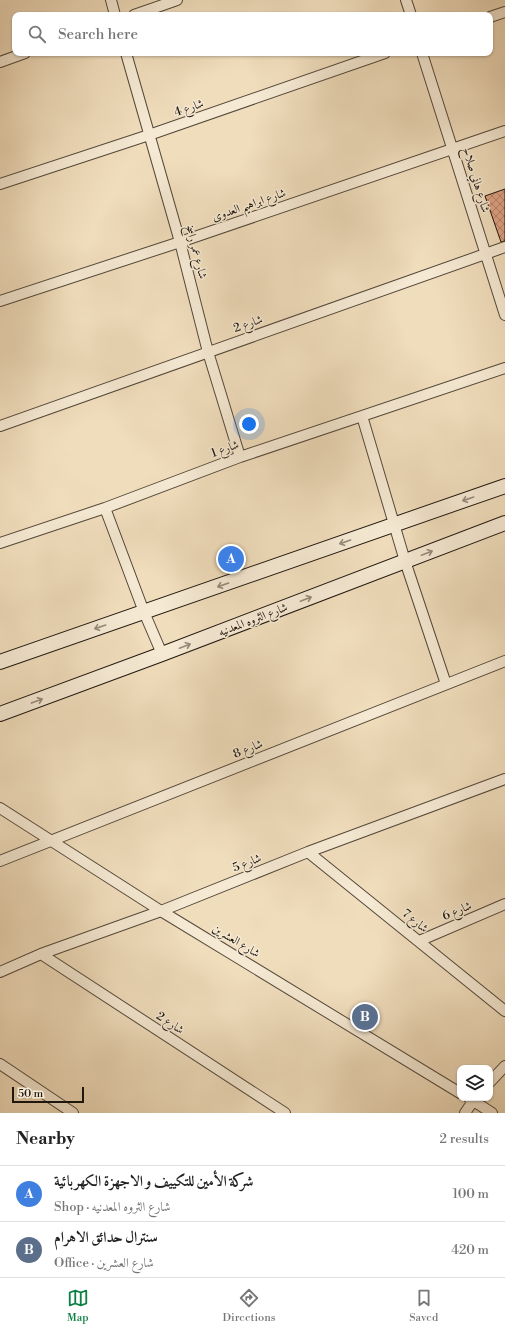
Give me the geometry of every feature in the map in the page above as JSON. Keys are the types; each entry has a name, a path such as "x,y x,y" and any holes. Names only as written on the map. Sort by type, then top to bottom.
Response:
{"street":[{"path":"111,0 114,12"},
{"path":"143,12 177,0"},
{"path":"406,0 410,12"},
{"path":"493,16 505,12"},
{"path":"0,62 17,56"},
{"name":"شارع عمر راسخ","path":"127,56 180,242 208,352 240,457"},
{"name":"شارع 4","path":"0,184 149,135 377,56"},
{"name":"شارع هاني صلاح","path":"423,56 505,315"},
{"name":"شارع ابراهيم العدوى","path":"0,301 180,242 505,131"},
{"name":"شارع 2","path":"0,426 505,247"},
{"name":"شارع 1","path":"0,543 105,508 240,457 505,368"},
{"path":"362,416 405,561 446,684"},
{"path":"0,662 505,486"},
{"path":"105,508 144,612 162,654"},
{"name":"شارع الثروه المعدنيه","path":"0,714 505,523"},
{"name":"شارع 8","path":"0,861 505,661"},
{"name":"شارع 5","path":"0,972 42,954 161,912 308,852 505,779"},
{"name":"شارع العشرين","path":"0,808 161,912 457,1091"},
{"name":"شارع 7","path":"308,852 505,1011"},
{"name":"شارع 6","path":"419,941 505,904"},
{"name":"شارع 2","path":"42,954 285,1113"},
{"path":"0,1064 73,1113"},
{"path":"493,1079 505,1066"},
{"path":"465,1113 471,1101"},
{"path":"475,1101 492,1113"}],"building":[{"path":"505,189 505,241 501,242 485,196"}],"place":[{"name":"شركة الأمين للتكييف و الاجهزة الكهربائية","path":"231,559"},
{"name":"سنترال حدائق الاهرام","path":"365,1017"}]}
